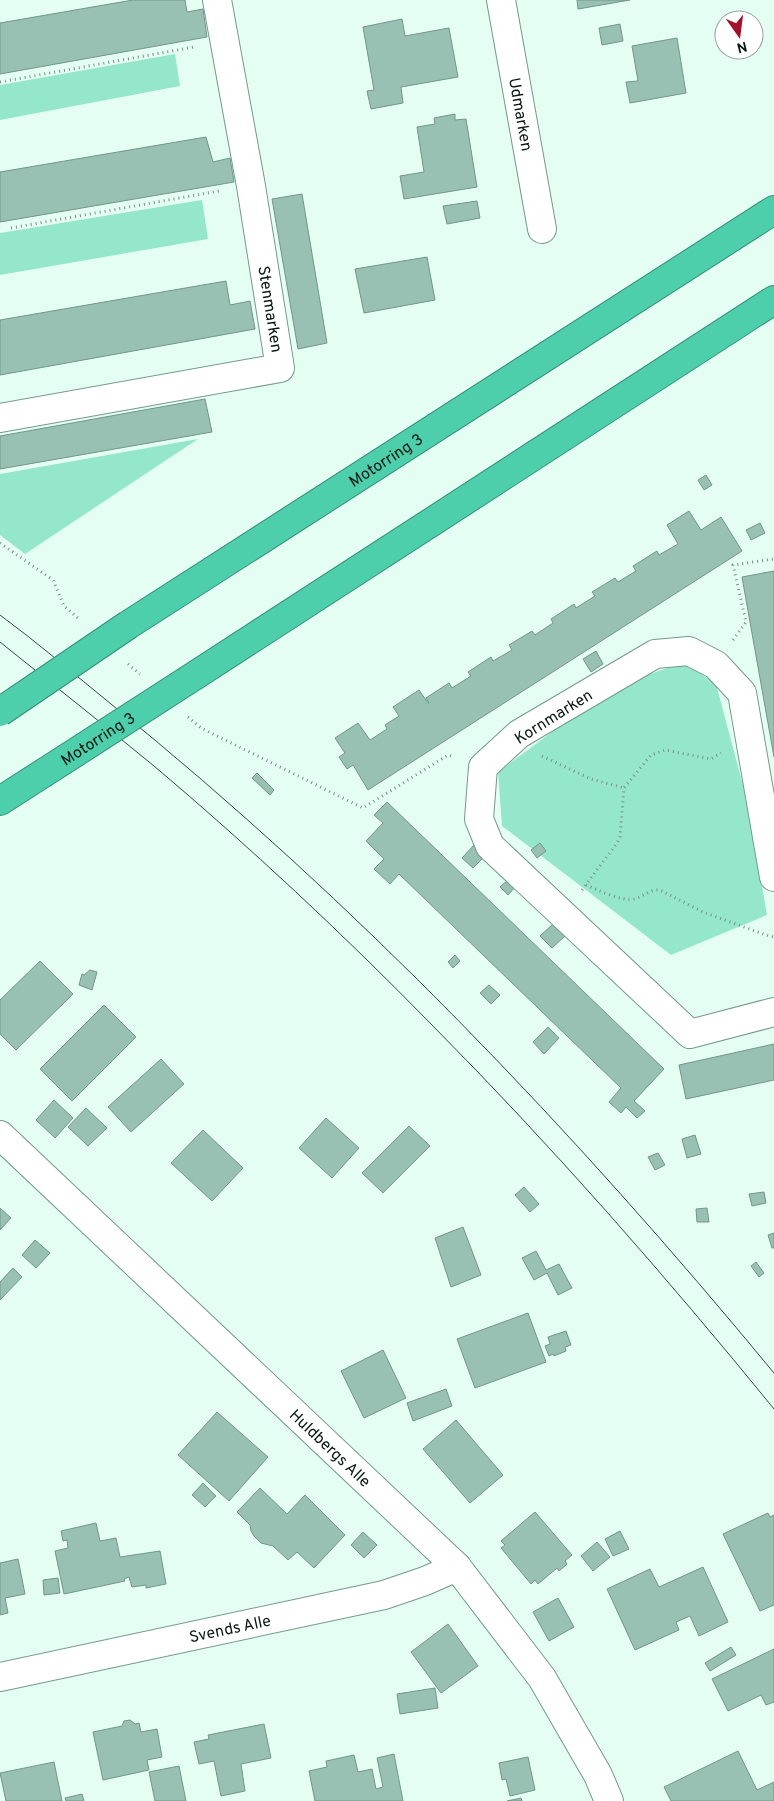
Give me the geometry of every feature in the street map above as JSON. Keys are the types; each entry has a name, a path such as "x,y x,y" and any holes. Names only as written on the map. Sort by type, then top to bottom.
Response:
{"highway":[{"name":"Motorring 3","path":"0,712 128,625 774,210"},
{"name":"Motorring 3","path":"0,801 774,300"}],"street":[{"name":"Stenmarken","path":"0,418 280,368 251,186 217,0"},
{"name":"Udmarken","path":"501,0 542,229"},
{"name":"Kornmarken","path":"483,767 519,734 655,654 688,651 716,665 742,693 774,877"},
{"path":"483,767 479,819 490,846 690,1034 774,1012"},
{"name":"Huldbergs Alle","path":"0,1135 457,1567 542,1678 598,1775 609,1801"},
{"name":"Svends Alle","path":"0,1677 384,1595 425,1581 457,1567"}],"path":[{"path":"0,82 225,41"},
{"path":"10,228 251,186"},
{"path":"0,543 53,580 64,606 85,625"},
{"path":"716,665 746,622 733,565 774,559"},
{"path":"121,658 143,677"},
{"path":"186,716 201,728 363,808 448,755 483,767"},
{"path":"519,734 529,749 551,761 591,779 624,788"},
{"path":"564,915 620,837 624,788 651,755 659,750 671,750 711,760 732,744 750,737"},
{"path":"586,885 629,900 636,899 654,890 660,890 703,912 766,936 774,936"}],"green space":[{"path":"175,54 180,86 0,120 0,85"},
{"path":"202,200 208,239 0,275 0,233"},
{"path":"198,439 25,554 0,535 0,474"},
{"path":"683,662 716,684 747,800 767,915 671,955 502,826 498,772 610,689"}],"building":[{"path":"133,0 185,0 187,12 203,9 207,37 0,74 0,23"},
{"path":"577,0 630,0 578,9"},
{"path":"402,19 405,36 449,28 458,77 401,87 403,103 371,109 367,91 374,90 363,27"},
{"path":"620,24 623,41 602,45 599,28"},
{"path":"677,38 686,93 630,103 626,82 638,81 632,46"},
{"path":"455,114 455,120 466,119 477,187 404,199 400,176 424,172 417,127 435,124 434,118"},
{"path":"206,137 213,162 230,158 234,182 0,222 0,172"},
{"path":"302,194 327,343 298,349 272,199"},
{"path":"477,201 480,218 447,224 443,206"},
{"path":"427,257 435,300 364,313 355,269"},
{"path":"226,281 230,305 250,301 255,329 0,375 0,320"},
{"path":"205,399 212,432 0,469 0,436"},
{"path":"706,475 712,485 704,490 698,480"},
{"path":"689,511 701,530 721,517 742,551 368,790 353,765 347,769 339,757 345,753 335,738 358,723 370,740 387,729 385,725 399,716 393,707 419,690 429,703 426,698 449,683 452,688 471,676 468,672 491,657 493,661 512,650 509,645 532,631 535,635 553,623 551,619 574,604 576,608 595,596 592,592 615,578 618,582 636,571 633,566 657,551 659,555 678,544 667,525"},
{"path":"760,523 765,533 751,540 746,530"},
{"path":"774,571 774,757 742,577"},
{"path":"596,651 603,664 591,672 583,659"},
{"path":"257,773 274,790 270,795 252,778"},
{"path":"387,802 664,1069 634,1101 645,1111 637,1118 626,1107 621,1113 609,1102 621,1088 399,874 390,884 374,869 384,859 366,841 383,823 374,815"},
{"path":"540,843 546,851 537,858 531,850"},
{"path":"475,844 486,855 473,868 462,858"},
{"path":"509,879 516,886 508,895 500,887"},
{"path":"553,924 565,936 552,948 540,936"},
{"path":"455,955 460,961 453,968 448,962"},
{"path":"40,961 73,994 16,1050 0,1034 0,1000"},
{"path":"90,970 97,972 92,990 79,985 82,974 84,975"},
{"path":"489,985 500,995 491,1004 480,993"},
{"path":"104,1005 136,1037 72,1101 40,1069"},
{"path":"548,1027 559,1038 544,1054 533,1042"},
{"path":"774,1044 774,1080 686,1099 679,1065"},
{"path":"161,1059 184,1084 131,1132 108,1107"},
{"path":"54,1100 73,1118 55,1138 36,1120"},
{"path":"86,1108 107,1128 88,1146 68,1127"},
{"path":"326,1118 359,1148 332,1178 299,1148"},
{"path":"409,1126 430,1146 383,1193 362,1173"},
{"path":"203,1130 243,1168 212,1201 171,1163"},
{"path":"695,1135 701,1154 687,1158 682,1139"},
{"path":"658,1153 665,1165 655,1170 648,1157"},
{"path":"524,1187 539,1204 530,1212 515,1195"},
{"path":"764,1192 766,1203 752,1206 749,1194"},
{"path":"0,1208 11,1218 0,1230"},
{"path":"707,1208 709,1222 697,1222 696,1209"},
{"path":"463,1227 481,1275 451,1287 435,1238"},
{"path":"774,1233 774,1248 772,1248 768,1235"},
{"path":"35,1240 50,1253 36,1268 22,1255"},
{"path":"536,1251 546,1270 559,1264 572,1288 558,1295 547,1273 534,1280 522,1258"},
{"path":"756,1262 764,1273 759,1277 751,1266"},
{"path":"13,1268 22,1277 0,1300 0,1282"},
{"path":"528,1313 546,1362 475,1388 457,1339"},
{"path":"566,1331 571,1345 565,1347 566,1351 549,1356 545,1346 550,1344 548,1337"},
{"path":"383,1350 406,1398 364,1418 341,1371"},
{"path":"446,1389 452,1406 413,1421 407,1403"},
{"path":"217,1412 268,1457 229,1501 178,1455"},
{"path":"456,1420 503,1475 470,1503 423,1449"},
{"path":"203,1483 216,1496 205,1507 192,1495"},
{"path":"260,1488 287,1514 305,1495 345,1535 314,1568 297,1552 288,1560 273,1546 261,1543 254,1536 250,1525 237,1512"},
{"path":"535,1512 572,1555 565,1561 567,1564 559,1571 557,1568 538,1584 535,1580 531,1584 501,1548 505,1545 501,1541"},
{"path":"768,1513 770,1517 774,1515 774,1605 760,1611 723,1534"},
{"path":"96,1523 100,1541 116,1538 120,1557 160,1551 166,1584 146,1588 146,1585 132,1587 129,1577 124,1579 125,1581 64,1594 55,1551 68,1548 67,1540 63,1541 61,1531"},
{"path":"620,1531 629,1549 613,1556 605,1539"},
{"path":"363,1532 377,1545 364,1558 351,1545"},
{"path":"597,1542 610,1557 593,1571 581,1556"},
{"path":"18,1559 25,1594 5,1598 8,1613 0,1615 0,1563"},
{"path":"703,1567 728,1622 699,1636 690,1616 676,1622 679,1630 635,1650 607,1589 650,1569 659,1587"},
{"path":"58,1578 60,1593 44,1595 43,1580"},
{"path":"558,1598 574,1627 549,1641 533,1612"},
{"path":"448,1624 478,1666 441,1693 411,1652"},
{"path":"731,1647 736,1655 710,1671 705,1663"},
{"path":"774,1649 774,1702 766,1705 761,1695 728,1711 712,1679"},
{"path":"435,1688 438,1708 400,1714 397,1694"},
{"path":"130,1720 135,1724 139,1723 141,1732 157,1729 162,1757 147,1760 149,1770 103,1780 93,1732 122,1726 124,1721"},
{"path":"264,1724 271,1758 241,1764 245,1791 221,1796 214,1761 199,1764 194,1742 209,1739 208,1735"},
{"path":"738,1751 757,1790 774,1782 774,1801 671,1801 664,1787"},
{"path":"394,1754 403,1801 315,1801 309,1771 327,1767 326,1761 354,1755 358,1772 372,1769 376,1789 383,1787 377,1758"},
{"path":"528,1757 535,1790 510,1796 506,1779 502,1780 499,1763"},
{"path":"54,1762 62,1801 6,1801 0,1773"},
{"path":"179,1766 186,1801 155,1801 149,1772"},
{"path":"82,1794 84,1801 66,1801 65,1798"},
{"path":"521,1798 522,1801 507,1801"}],"tram line":[{"path":"0,615 202,780 290,858 376,939 541,1107 698,1282 774,1373"},
{"path":"0,642 135,750 190,797 296,892 398,990 564,1164 649,1260 774,1409"}]}
